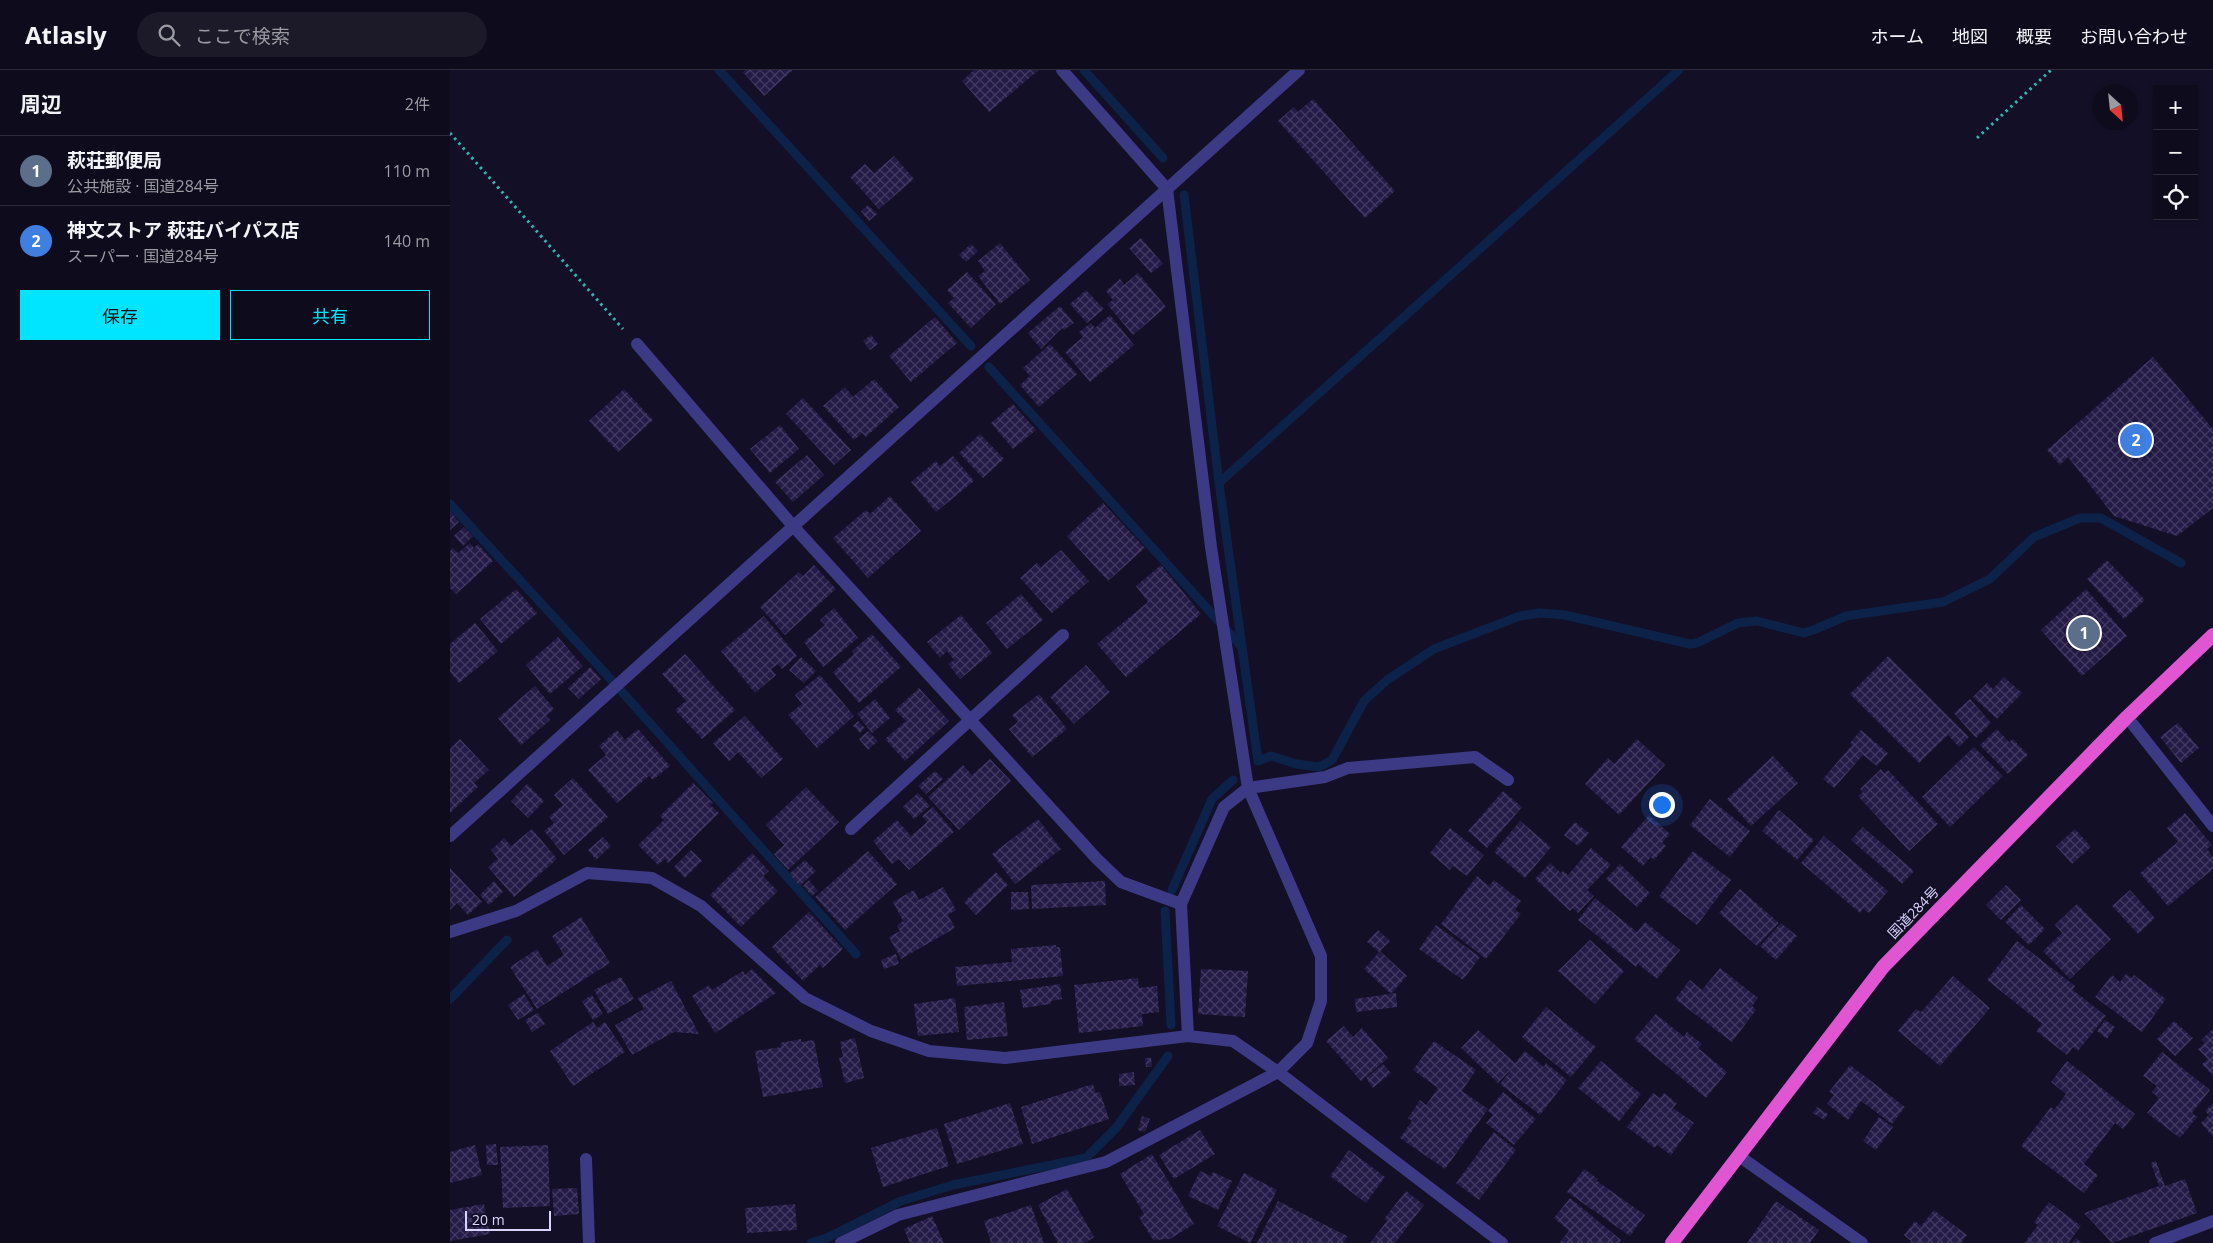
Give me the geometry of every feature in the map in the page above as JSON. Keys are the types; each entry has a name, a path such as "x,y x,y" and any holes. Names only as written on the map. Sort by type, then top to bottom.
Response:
{"highway":[{"name":"国道284号","path":"1672,1243 1883,966 2127,717 2213,635"}],"street":[{"path":"841,1243 898,1215 1106,1162 1278,1072 1307,1043 1320,1000 1321,956 1248,788 1211,547 1167,189 1062,70"},
{"path":"450,836 1299,70"},
{"path":"637,344 793,526 1097,859 1121,882 1181,904"},
{"path":"851,829 1063,636"},
{"path":"2127,717 2213,826"},
{"path":"1188,1036 1181,904 1224,807 1248,788 1325,777 1348,768 1475,757 1508,780"},
{"path":"450,932 516,911 588,873 652,878 701,906 805,998 871,1031 929,1051 1005,1058 1188,1036 1233,1041 1278,1072 1502,1243"},
{"path":"1740,1156 1862,1243"},
{"path":"586,1160 589,1243"},
{"path":"2155,1243 2213,1221"}],"path":[{"path":"1976,138 2050,70"},
{"path":"450,133 637,344"}],"building":[{"path":"745,70 793,70 764,96 743,72"},
{"path":"974,70 1039,70 989,112 962,81"},
{"path":"1313,99 1395,191 1365,218 1278,121 1294,107 1298,112"},
{"path":"894,156 914,179 879,209 850,177 865,164 874,173"},
{"path":"868,205 877,214 869,221 861,211"},
{"path":"1141,238 1163,264 1151,273 1129,248"},
{"path":"1000,243 1030,280 1000,304 978,276 985,271 978,261"},
{"path":"971,244 978,251 966,262 959,255"},
{"path":"967,272 996,304 971,328 948,303 954,298 947,290"},
{"path":"1138,273 1166,307 1133,335 1107,304 1113,300 1106,291 1120,279 1124,285"},
{"path":"1086,290 1104,309 1087,323 1070,304"},
{"path":"1060,306 1074,323 1064,330 1062,328 1041,349 1028,333"},
{"path":"1110,315 1134,345 1090,382 1065,352 1083,337 1079,332 1091,323 1095,328"},
{"path":"935,317 957,343 911,382 889,356"},
{"path":"871,335 878,344 870,350 863,341"},
{"path":"1050,344 1077,374 1039,407 1020,385 1030,376 1023,368"},
{"path":"2153,357 2213,429 2213,508 2177,536 2114,516 2068,457 2060,465 2047,450"},
{"path":"874,379 899,407 866,437 862,433 854,440 823,406 845,387 853,397"},
{"path":"624,389 653,420 618,452 589,421"},
{"path":"803,398 851,450 834,465 786,414"},
{"path":"1013,404 1036,430 1013,449 991,423"},
{"path":"780,425 799,449 770,473 750,449"},
{"path":"980,434 1004,459 983,478 959,453"},
{"path":"807,455 824,475 793,502 775,482"},
{"path":"953,456 974,481 936,512 911,482 936,461 940,466"},
{"path":"890,496 921,531 868,578 833,538 866,510 870,514"},
{"path":"1103,503 1145,548 1108,581 1067,536"},
{"path":"450,511 459,522 450,530"},
{"path":"464,527 473,536 463,546 454,536"},
{"path":"470,543 474,548 478,544 493,561 456,594 450,588 450,551 453,548 458,553"},
{"path":"1061,550 1089,581 1052,613 1020,578 1037,563 1041,567"},
{"path":"2107,560 2145,600 2124,619 2087,579"},
{"path":"814,565 836,589 785,635 760,607 799,572 803,576"},
{"path":"1161,565 1201,614 1126,677 1097,644 1148,602 1136,586"},
{"path":"516,589 537,613 501,644 480,619"},
{"path":"2086,589 2127,636 2082,676 2041,630"},
{"path":"1021,594 1043,620 1007,649 986,623"},
{"path":"834,608 858,638 823,667 804,642 825,625 820,620"},
{"path":"961,615 992,653 960,679 948,664 954,660 947,651 940,658 927,642"},
{"path":"764,616 797,656 782,669 778,664 771,669 776,675 755,693 721,651"},
{"path":"475,623 498,651 459,683 450,672 450,644"},
{"path":"872,634 901,667 859,703 833,672 854,654 852,651"},
{"path":"558,637 583,666 550,694 526,665"},
{"path":"685,654 735,710 702,739 675,710 686,701 662,674"},
{"path":"1888,656 1969,737 1959,747 1948,735 1919,763 1850,694"},
{"path":"801,657 816,671 804,683 789,670"},
{"path":"1086,665 1110,692 1074,724 1050,697"},
{"path":"590,667 601,679 579,699 568,688"},
{"path":"820,675 854,716 817,748 788,715 802,704 795,695"},
{"path":"2004,677 2022,693 1997,719 1973,697 1987,683 1993,689"},
{"path":"535,686 554,709 546,716 550,720 521,745 498,718"},
{"path":"919,688 949,721 905,761 885,739 906,721 895,710"},
{"path":"1039,694 1067,729 1032,757 1009,729 1018,722 1012,715"},
{"path":"875,699 890,718 872,733 857,714"},
{"path":"1970,699 1991,723 1976,738 1954,713"},
{"path":"745,716 783,759 761,778 738,752 729,761 713,743"},
{"path":"858,721 865,728 860,733 853,726"},
{"path":"2178,723 2199,748 2181,763 2160,737"},
{"path":"638,729 670,766 653,780 649,776 617,803 588,770 606,755 599,746 617,730 625,740"},
{"path":"1997,729 2009,742 2013,739 2028,755 2008,774 1980,745"},
{"path":"1861,730 1888,753 1877,766 1863,755 1834,788 1823,779 1852,745 1850,743"},
{"path":"868,731 878,741 868,750 859,739"},
{"path":"460,739 489,770 474,783 478,787 450,813 450,749"},
{"path":"1637,739 1665,765 1619,815 1585,784 1608,758 1614,764"},
{"path":"1974,747 2003,776 1950,827 1922,797"},
{"path":"1773,756 1798,783 1751,826 1727,799"},
{"path":"990,759 1011,781 959,830 928,797 963,765 972,775"},
{"path":"1881,769 1884,773 1888,770 1938,824 1909,851 1858,796 1863,792 1860,789"},
{"path":"935,771 943,779 926,794 918,786"},
{"path":"573,778 608,817 564,855 544,831 554,823 549,817 563,805 554,795"},
{"path":"693,783 713,803 710,805 719,813 668,863 665,859 658,865 638,845 664,820 660,816"},
{"path":"527,784 544,801 528,818 511,801"},
{"path":"806,787 839,822 788,870 774,854 784,845 766,825"},
{"path":"1503,791 1522,807 1487,848 1468,831"},
{"path":"918,793 930,806 914,819 903,807"},
{"path":"1710,799 1750,831 1730,857 1690,825"},
{"path":"933,807 954,832 909,870 899,859 892,864 873,841 897,820 911,836 927,822 922,816"},
{"path":"1779,810 1814,840 1797,860 1762,831"},
{"path":"2185,813 2212,845 2207,849 2213,857 2213,869 2168,906 2140,873 2178,842 2167,828"},
{"path":"1649,815 1670,834 1662,843 1666,846 1654,860 1651,857 1643,866 1621,847"},
{"path":"1038,819 1061,849 1015,884 992,854"},
{"path":"1520,821 1551,847 1525,878 1494,852"},
{"path":"1575,822 1589,833 1578,846 1564,835"},
{"path":"1863,827 1914,871 1902,884 1851,840"},
{"path":"1450,828 1484,855 1467,876 1453,866 1450,870 1430,853"},
{"path":"532,829 557,859 514,897 488,867 498,859 491,850 504,838 511,846"},
{"path":"2075,829 2091,847 2072,864 2056,846"},
{"path":"1824,836 1888,891 1869,913 1863,909 1860,913 1801,863"},
{"path":"603,837 611,846 596,860 588,850"},
{"path":"1591,848 1611,865 1587,890 1594,896 1578,913 1573,908 1570,911 1535,879 1550,863 1561,873 1563,871 1568,875"},
{"path":"691,850 702,861 685,878 674,867"},
{"path":"868,851 897,884 845,930 815,897"},
{"path":"1693,851 1731,880 1697,925 1659,896"},
{"path":"752,853 769,871 763,876 778,891 741,927 710,895"},
{"path":"805,860 816,871 800,886 789,874"},
{"path":"1620,864 1650,893 1637,907 1606,879"},
{"path":"450,868 482,902 468,915 457,903 450,910"},
{"path":"996,872 1008,885 976,915 964,902"},
{"path":"1477,876 1489,886 1494,880 1521,901 1515,910 1521,914 1486,959 1441,924"},
{"path":"809,880 818,891 812,896 803,886"},
{"path":"494,881 503,892 489,905 480,895"},
{"path":"1105,881 1106,905 1032,909 1031,885"},
{"path":"2006,885 2021,900 2001,920 1986,905"},
{"path":"943,887 956,910 948,915 955,928 901,959 889,937 900,931 897,925 903,921 893,902 914,890 919,900"},
{"path":"1740,889 1779,923 1757,946 1719,913"},
{"path":"2130,890 2155,918 2138,934 2112,906"},
{"path":"1011,892 1028,892 1029,909 1011,910"},
{"path":"1595,898 1637,932 1645,922 1680,950 1657,979 1638,964 1636,967 1578,920"},
{"path":"2077,904 2111,939 2070,979 2043,951 2062,933 2055,925"},
{"path":"2021,905 2045,929 2029,945 2005,922"},
{"path":"809,912 843,949 823,968 820,965 803,981 772,947"},
{"path":"581,917 610,963 537,1009 510,967 537,949 547,966 564,955 552,936"},
{"path":"1781,923 1797,936 1776,960 1760,946"},
{"path":"1436,925 1480,957 1463,980 1419,949"},
{"path":"1378,930 1390,941 1380,951 1407,976 1391,994 1364,969 1379,952 1367,942"},
{"path":"1590,940 1624,971 1595,1004 1558,971"},
{"path":"2017,941 2075,986 2073,990 2106,1016 2078,1051 2073,1047 2067,1055 2036,1031 2042,1024 1987,980"},
{"path":"1056,945 1056,947 1060,947 1063,976 957,986 955,967 1012,962 1011,949"},
{"path":"896,954 899,964 884,969 881,960"},
{"path":"1720,968 1758,998 1752,1006 1756,1010 1732,1042 1675,999 1690,980 1702,990"},
{"path":"752,969 776,993 715,1033 692,996 709,985 712,990 743,971 745,975"},
{"path":"1201,969 1248,971 1245,1017 1198,1014"},
{"path":"2126,974 2132,978 2134,975 2166,999 2142,1032 2095,997 2112,975 2120,982"},
{"path":"1953,976 1990,1008 1940,1066 1898,1031 1916,1009 1921,1012"},
{"path":"621,977 634,999 608,1014 594,990"},
{"path":"1138,978 1139,988 1157,986 1159,1012 1142,1014 1143,1026 1079,1033 1074,985"},
{"path":"671,981 699,1034 674,1032 632,1055 615,1025 644,1009 638,998"},
{"path":"1060,984 1062,999 1051,1001 1051,1004 1023,1008 1020,990"},
{"path":"1396,993 1397,1007 1356,1012 1355,999"},
{"path":"524,994 534,1010 518,1020 508,1005"},
{"path":"592,995 603,1014 593,1020 582,1001"},
{"path":"955,998 959,1032 918,1036 914,1004"},
{"path":"1004,1002 1008,1036 967,1040 964,1007"},
{"path":"1546,1007 1596,1047 1571,1077 1522,1037"},
{"path":"538,1013 545,1024 532,1032 525,1020"},
{"path":"1656,1014 1684,1037 1687,1032 1702,1044 1698,1048 1727,1072 1706,1098 1634,1039"},
{"path":"2105,1020 2115,1027 2107,1039 2097,1031"},
{"path":"2174,1021 2193,1038 2175,1056 2157,1039"},
{"path":"593,1022 597,1028 605,1022 625,1052 573,1086 550,1051"},
{"path":"1344,1026 1353,1037 1362,1028 1388,1058 1361,1081 1326,1041"},
{"path":"2213,1029 2213,1076 2202,1064 2208,1059 2198,1049 2205,1043 2201,1040"},
{"path":"1478,1030 1515,1063 1525,1051 1544,1067 1546,1063 1567,1080 1540,1115 1500,1084 1513,1067 1498,1083 1461,1048"},
{"path":"855,1038 864,1078 845,1083 839,1058 843,1057 840,1042"},
{"path":"801,1039 801,1042 814,1040 823,1087 763,1097 755,1051 781,1047 780,1043"},
{"path":"1434,1041 1476,1070 1462,1091 1488,1109 1445,1169 1400,1138 1412,1121 1408,1118 1420,1100 1426,1105 1438,1088 1413,1070"},
{"path":"2162,1052 2210,1090 2192,1113 2197,1117 2180,1138 2147,1113 2159,1098 2152,1092 2157,1086 2143,1076"},
{"path":"1145,1058 1151,1058 1152,1067 1146,1067"},
{"path":"1601,1061 1641,1094 1619,1121 1578,1088"},
{"path":"2067,1061 2135,1114 2123,1129 2115,1123 2084,1164 2098,1175 2084,1193 2021,1146 2051,1107 2054,1110 2066,1094 2051,1082"},
{"path":"1383,1064 1391,1073 1373,1088 1366,1078"},
{"path":"1850,1065 1905,1107 1892,1124 1861,1101 1848,1120 1827,1104 1834,1095 1829,1092"},
{"path":"1134,1072 1135,1085 1119,1086 1119,1074"},
{"path":"1093,1084 1096,1093 1100,1092 1109,1119 1032,1144 1021,1107"},
{"path":"1503,1092 1536,1119 1514,1145 1486,1123 1493,1115 1488,1111"},
{"path":"1653,1093 1660,1098 1664,1093 1677,1103 1673,1108 1694,1123 1671,1155 1657,1145 1655,1148 1627,1127"},
{"path":"1010,1103 1023,1144 957,1164 944,1124"},
{"path":"2213,1103 2213,1137 2201,1123 2209,1115 2205,1111"},
{"path":"1817,1107 1828,1114 1824,1120 1813,1113"},
{"path":"1142,1116 1150,1119 1145,1132 1138,1130"},
{"path":"1879,1117 1893,1127 1876,1150 1863,1141"},
{"path":"937,1128 949,1166 883,1187 871,1148"},
{"path":"1200,1130 1215,1154 1174,1179 1159,1155"},
{"path":"1494,1132 1516,1150 1479,1200 1456,1183"},
{"path":"496,1144 498,1165 487,1165 486,1145"},
{"path":"475,1145 482,1175 450,1183 450,1152"},
{"path":"548,1145 550,1206 503,1208 500,1147"},
{"path":"1349,1150 1385,1177 1366,1203 1330,1176"},
{"path":"1152,1154 1194,1224 1170,1239 1153,1240 1139,1217 1144,1214 1120,1174"},
{"path":"2156,1161 2165,1186 2185,1179 2197,1213 2112,1243 2084,1213 2159,1186 2151,1163"},
{"path":"1584,1169 1598,1179 1597,1181 1645,1215 1630,1236 1567,1192"},
{"path":"1200,1171 1211,1176 1213,1172 1232,1181 1218,1210 1188,1196"},
{"path":"1244,1173 1277,1190 1250,1243 1217,1226"},
{"path":"577,1188 579,1214 554,1216 552,1189"},
{"path":"1067,1189 1094,1237 1085,1243 1058,1243 1038,1205"},
{"path":"1406,1191 1424,1205 1395,1243 1370,1243 1387,1221 1384,1219"},
{"path":"1570,1198 1621,1240 1619,1243 1559,1243 1569,1231 1554,1218"},
{"path":"1278,1201 1347,1236 1344,1243 1257,1243"},
{"path":"1776,1201 1819,1230 1810,1243 1747,1243"},
{"path":"2049,1202 2081,1226 2068,1243 2024,1243 2038,1225 2034,1222"},
{"path":"484,1204 490,1234 450,1241 450,1210"},
{"path":"795,1204 797,1230 747,1233 745,1208"},
{"path":"1031,1205 1044,1243 991,1243 984,1221"},
{"path":"1934,1210 1967,1235 1961,1243 1910,1243 1911,1241 1904,1235 1915,1221 1921,1226"},
{"path":"932,1216 944,1243 910,1243 904,1229"},
{"path":"2076,1238 2082,1243 2072,1243"}],"waterway":[{"path":"719,70 971,346"},
{"path":"1084,70 1163,158"},
{"path":"1219,483 1679,70"},
{"path":"1184,195 1219,483 1258,761 1271,756 1297,764 1319,767 1332,760 1364,701 1387,680 1434,649 1520,616 1540,613 1565,615 1690,644 1697,643 1738,623 1757,621 1804,633 1846,616 1943,602 1990,579 2034,537 2080,518 2101,518 2181,563"},
{"path":"989,367 1242,647"},
{"path":"450,504 606,674 856,954"},
{"path":"1172,890 1212,799 1233,780"},
{"path":"1165,911 1171,1025"},
{"path":"450,999 507,940"},
{"path":"811,1243 827,1238 901,1201 953,1185 1086,1158 1116,1128 1168,1056"}],"place":[{"name":"神文ストア 萩荘バイパス店","path":"2136,440"},
{"name":"萩荘郵便局","path":"2084,633"}]}
